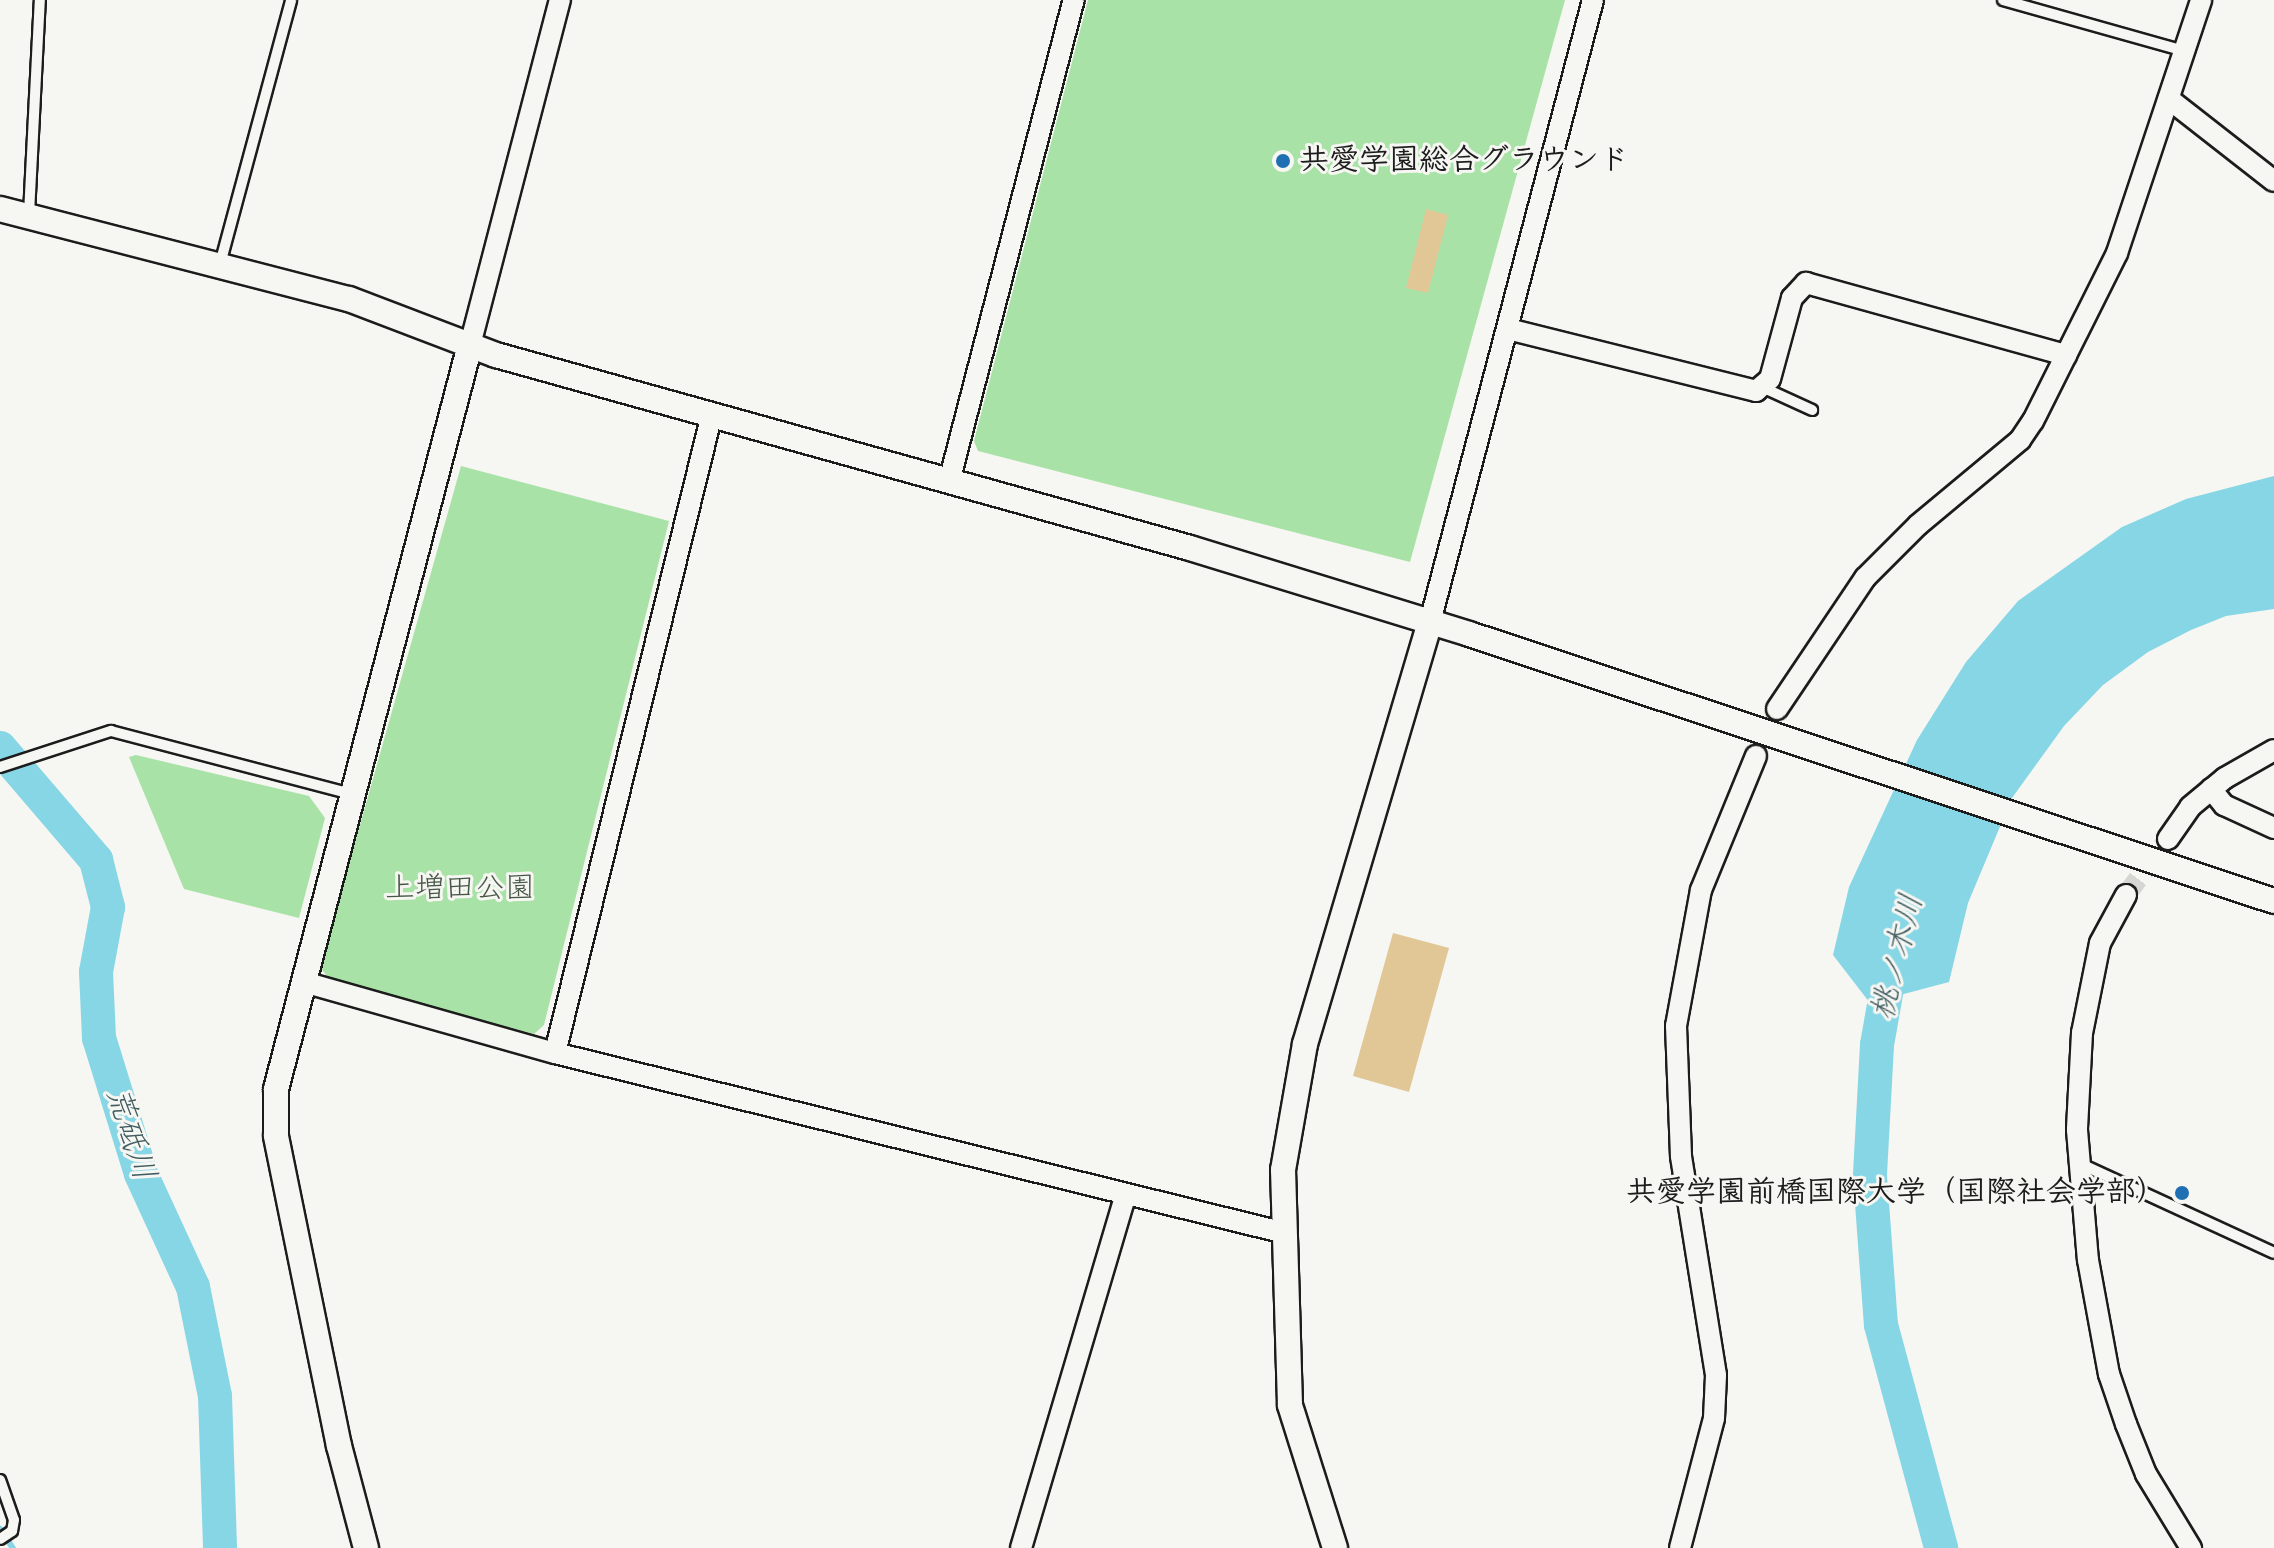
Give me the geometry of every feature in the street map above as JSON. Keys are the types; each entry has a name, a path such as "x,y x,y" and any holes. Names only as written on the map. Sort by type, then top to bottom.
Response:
{"street":[{"path":"366,1548 339,1446 276,1135 276,1089 560,0"},
{"path":"950,478 1074,0"},
{"path":"1335,1548 1290,1405 1283,1170 1305,1044 1430,622 1593,0"},
{"path":"1777,709 1865,578 1918,525 2020,440 2117,253 2201,0"},
{"path":"2169,99 2274,181"},
{"path":"0,209 349,299 470,345 950,478 1430,622 2274,901"},
{"path":"1508,329 1747,390 1764,388 1792,298 1806,283 2066,355"},
{"path":"555,1053 712,414"},
{"path":"2168,839 2190,807 2211,789 2274,750"},
{"path":"1680,1548 1714,1418 1716,1375 1681,1156 1676,1026 1701,890 1756,756"},
{"path":"2211,789 2224,805 2274,828"},
{"path":"2126,895 2100,943 2088,994 2078,1115 2088,1260 2109,1374 2146,1474 2191,1548"},
{"path":"304,982 555,1053 1125,1197 1285,1233"},
{"path":"1021,1548 1125,1197"}],"lane":[{"path":"29,214 40,0"},
{"path":"220,264 291,0"},
{"path":"2003,0 2184,51"},
{"path":"1764,388 1812,410"},
{"path":"0,767 103,732 351,794"},
{"path":"2083,1165 2274,1253"},
{"path":"0,1480 14,1520 5,1536"}],"green space":[{"name":"共愛学園総合グラウンド","path":"1088,0 1565,0 1410,562 978,451 974,441"},
{"name":"上増田公園","path":"461,466 669,521 544,1025 534,1034 330,980 320,967"},
{"path":"136,755 309,796 325,818 299,918 184,889 129,757"}],"water":[{"path":"2274,476 2274,609 2226,616 2191,630 2148,652 2103,685 2064,726 2012,798 1968,903 1949,982 1870,1003 1833,955 1849,887 1917,740 1966,662 2018,601 2122,527 2186,499"}],"building":[{"path":"1426,209 1448,215 1428,293 1406,288"},
{"path":"1393,933 1449,948 1409,1092 1353,1076"}],"waterway":[{"name":"荒砥川","path":"0,748 96,860 108,907 96,972 99,1038 141,1174 193,1287 215,1396 220,1548"},
{"name":"桃ノ木川","path":"1893,954 1877,1045 1870,1176 1881,1325 1941,1548"},
{"path":"0,1529 13,1548"}],"tunnel":[{"path":"2126,895 2168,839"}],"place":[{"name":"共愛学園総合グラウンド","path":"1283,161"},
{"name":"共愛学園前橋国際大学（国際社会学部）","path":"2182,1193"}]}
